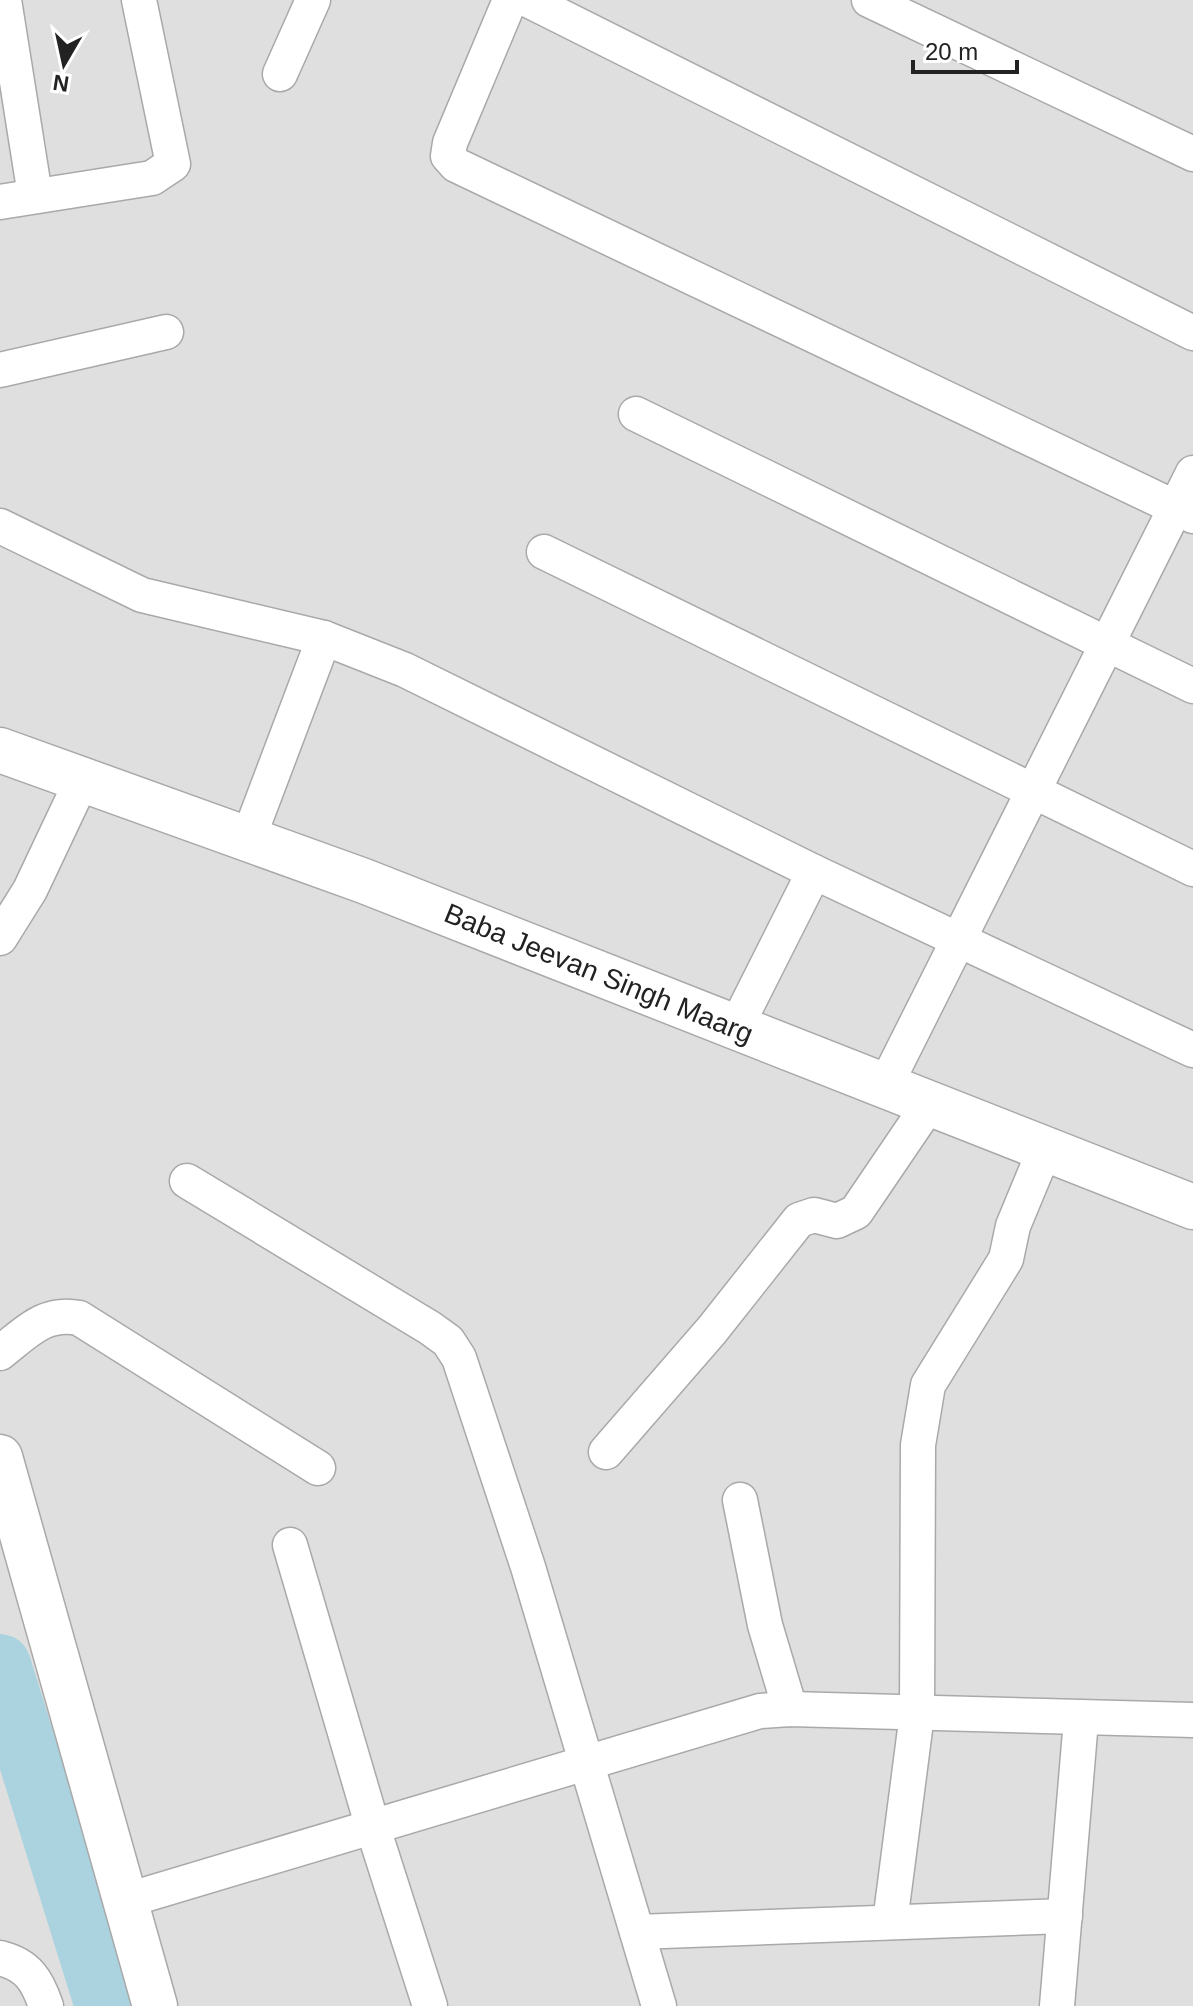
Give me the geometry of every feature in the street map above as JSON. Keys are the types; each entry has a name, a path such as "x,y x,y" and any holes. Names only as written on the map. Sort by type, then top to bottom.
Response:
{"street":[{"path":"4,0 35,195"},
{"path":"0,202 152,178 173,164 139,0"},
{"path":"280,74 313,0"},
{"path":"510,0 450,143 448,156 456,165 1185,512"},
{"path":"528,0 1193,333"},
{"path":"869,0 1193,154"},
{"path":"0,370 166,332"},
{"path":"636,414 1193,686"},
{"path":"885,1086 1107,643 1185,512 1193,473"},
{"path":"0,526 142,595 324,638 405,670 814,872 959,937 1193,1050"},
{"path":"544,552 1193,869"},
{"path":"248,839 324,638"},
{"name":"Baba Jeevan Singh Maarg","path":"0,750 364,881 1193,1207"},
{"path":"0,938 30,890 82,780"},
{"path":"736,1027 814,872"},
{"path":"606,1452 721,1321 799,1220 814,1215 837,1221 856,1212 930,1103"},
{"path":"890,1922 917,1714 918,1445 923,1404 935,1369 1006,1259 1013,1226 1045,1149"},
{"path":"187,1181 430,1328 454,1349 466,1373 589,1765 659,2006"},
{"path":"0,1353 40,1321 51,1316 79,1318 318,1468"},
{"path":"0,1457 155,2006"},
{"path":"740,1500 765,1625 790,1709"},
{"path":"290,1545 373,1828 430,2006"},
{"path":"124,1901 589,1765 734,1718 790,1709 1081,1720 1192,1715"},
{"path":"1057,2006 1081,1720"},
{"path":"637,1932 1065,1916"},
{"path":"0,1958 18,1964 32,1974 46,2006"}],"shaded area":[{"path":"0,0 1193,0 1193,2006 0,2006"}],"waterway":[{"path":"0,1665 106,2006"}]}
